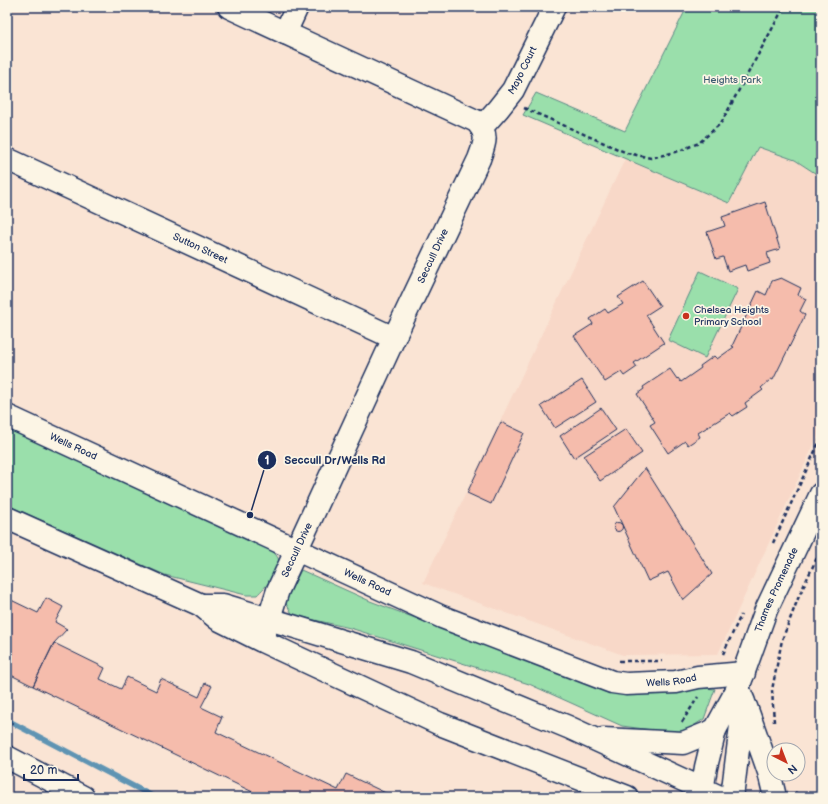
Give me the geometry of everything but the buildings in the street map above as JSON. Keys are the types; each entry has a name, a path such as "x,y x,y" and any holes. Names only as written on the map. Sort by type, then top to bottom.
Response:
{"main road":[{"path":"229,7 476,121 482,126"},
{"path":"285,33 297,7"},
{"name":"Mayo Court","path":"482,126 513,90 554,7"},
{"name":"Seccull Drive","path":"262,641 278,590 394,338 479,159 484,145 485,134 482,126"},
{"name":"Sutton Street","path":"7,159 394,338"},
{"name":"Wells Road","path":"7,416 442,617 615,683 676,682 702,677 742,688"},
{"name":"Thames Promenade","path":"732,797 742,688 766,610 821,494"},
{"path":"7,518 201,604 218,619 440,724 627,797"},
{"path":"201,604 223,605 411,662 568,727 708,794"},
{"path":"742,688 775,797"},
{"name":"Thames Promenade","path":"708,794 715,730 742,688"},
{"path":"592,738 683,743 715,730"},
{"path":"7,757 83,797"}],"path":[{"path":"498,109 523,108 627,153 651,158 676,152 699,143 721,123 784,7"},
{"path":"773,545 821,438"},
{"path":"774,728 772,690 782,640 799,596 821,550"},
{"path":"721,660 744,610"},
{"path":"617,661 669,661"},
{"path":"683,743 680,725 688,711 698,699 702,677"}],"shaded area":[{"name":"Chelsea Heights Primary School","path":"758,147 795,160 821,177 821,429 718,654 623,655 423,583 625,159 729,203"}],"green space":[{"name":"Heights Park","path":"687,7 821,7 821,177 795,160 758,147 729,203 523,115 536,93 625,131"},
{"path":"700,271 738,289 705,358 668,340"},
{"path":"7,427 269,548 278,558 279,563 276,573 257,595 246,595 165,575 7,505"},
{"path":"301,570 370,601 616,694 680,693 692,687 715,689 704,719 681,734 622,726 529,684 350,628 293,615 285,602"}],"waterway":[{"path":"7,720 154,797"}],"place":[{"name":"Chelsea Heights Primary School","path":"686,316"},
{"name":"Seccull Dr/Wells Rd","path":"250,515"}]}
